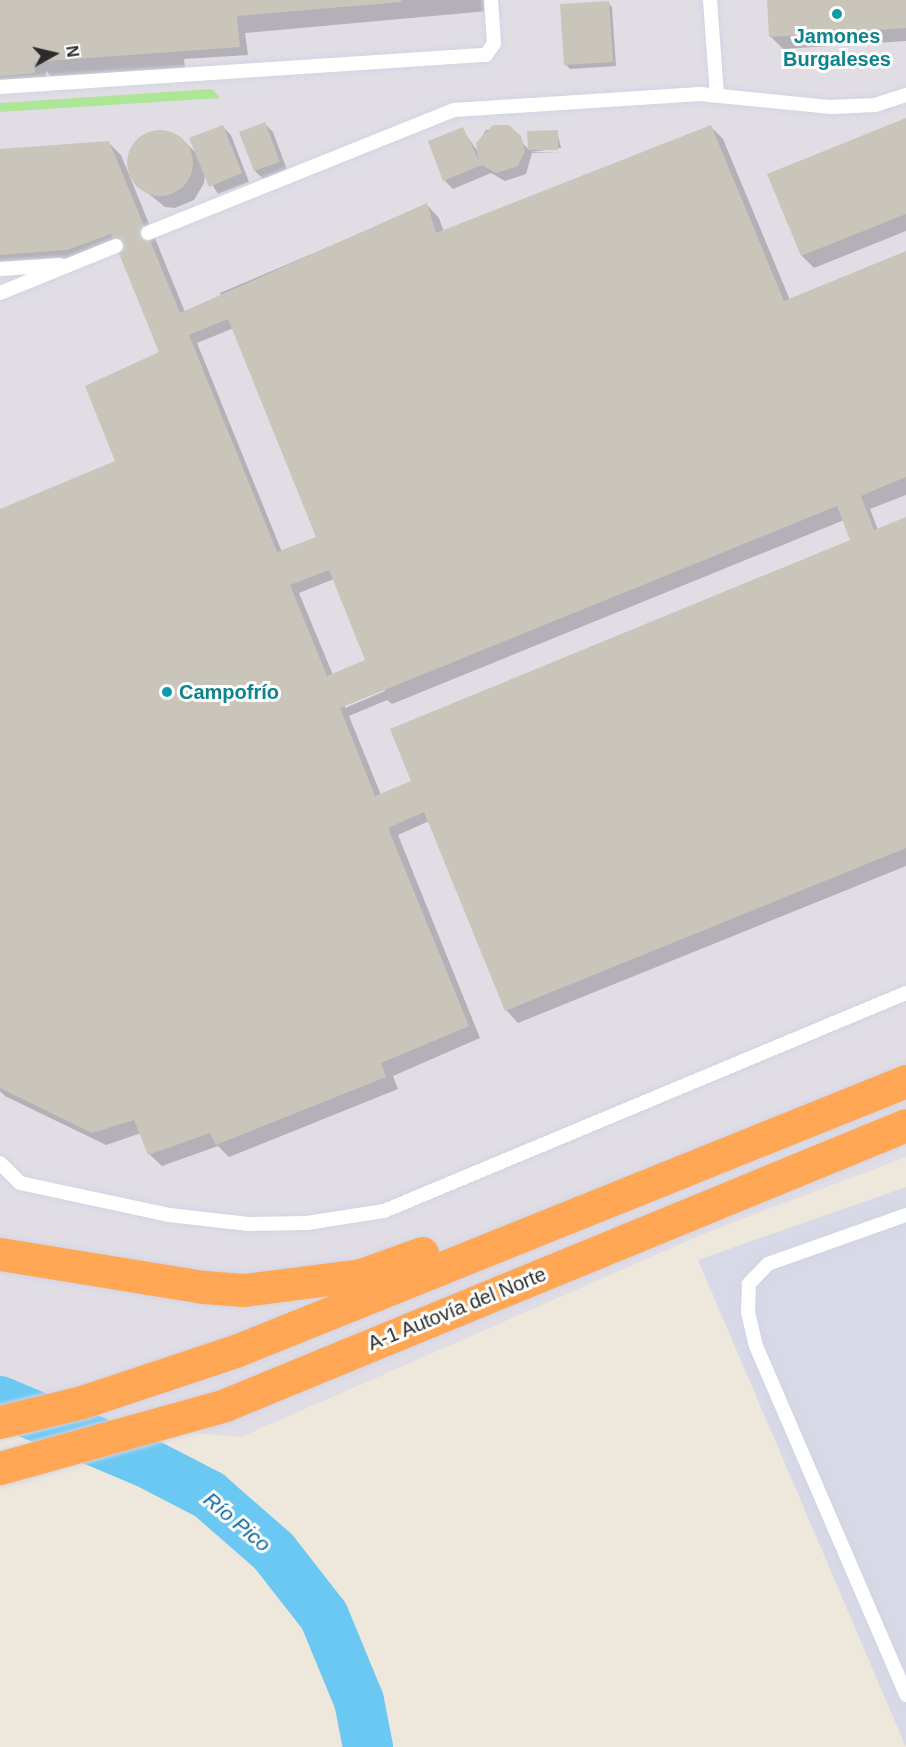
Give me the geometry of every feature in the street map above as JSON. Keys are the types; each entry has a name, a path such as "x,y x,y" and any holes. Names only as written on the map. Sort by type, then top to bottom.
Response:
{"highway":[{"path":"0,1254 203,1287 244,1290 361,1275 874,1073 906,1066"},
{"path":"0,1422 82,1402 267,1338 906,1081"},
{"name":"A-1 Autovía del Norte","path":"0,1468 46,1457 225,1405 906,1125"}],"lane":[{"path":"0,87 486,55 494,43 491,0"},
{"path":"710,0 717,96"},
{"path":"148,233 454,110 634,96 717,96 831,107 876,105 906,95"},
{"path":"0,293 116,246"},
{"path":"0,269 72,264"},
{"path":"0,1163 20,1183 168,1215 248,1224 295,1223 384,1211 906,993"},
{"path":"906,1215 768,1264 749,1284 748,1312 756,1346 906,1695"}],"shaded area":[{"path":"0,0 906,0 906,1157 708,1232 241,1437 0,1418"},
{"path":"906,1187 906,1747 698,1260"}],"green space":[{"path":"212,89 220,98 0,112 0,103"}],"building":[{"path":"0,0 401,0 401,2 237,16 240,47 34,62 35,73 0,76"},
{"name":"Jamones Burgaleses","path":"767,0 906,0 906,28 769,37"},
{"path":"609,1 613,62 564,65 560,4"},
{"path":"906,118 906,214 801,256 767,174"},
{"path":"265,122 280,162 254,171 239,132"},
{"path":"223,125 242,173 209,187 189,138"},
{"path":"493,125 509,125 521,136 525,151 518,166 496,173 482,165 443,181 428,141 463,127 478,159 476,143"},
{"path":"711,125 784,301 906,251 906,477 861,496 874,530 906,517 906,848 505,1011 424,812 388,828 469,1026 381,1063 386,1077 216,1145 210,1133 148,1155 134,1120 92,1133 0,1088 0,509 115,461 85,386 159,352 111,234 67,250 0,255 0,149 109,141 180,313 427,203 436,233","holes":["228,319 316,537 277,552 189,335","837,506 850,540 390,729 411,781 375,796 340,708","329,570 365,660 327,676 290,585"]},
{"path":"160,130 173,132 183,140 191,150 193,163 191,176 183,186 173,194 160,196 147,194 137,186 129,176 127,163 129,150 137,140 147,132"},
{"path":"558,130 558,150 528,150 527,131"}],"waterway":[{"name":"Río Pico","path":"0,1401 149,1464 209,1495 274,1552 324,1616 359,1701 368,1747"}],"place":[{"name":"Jamones Burgaleses","path":"837,14"},
{"name":"Campofrío","path":"167,692"}]}
